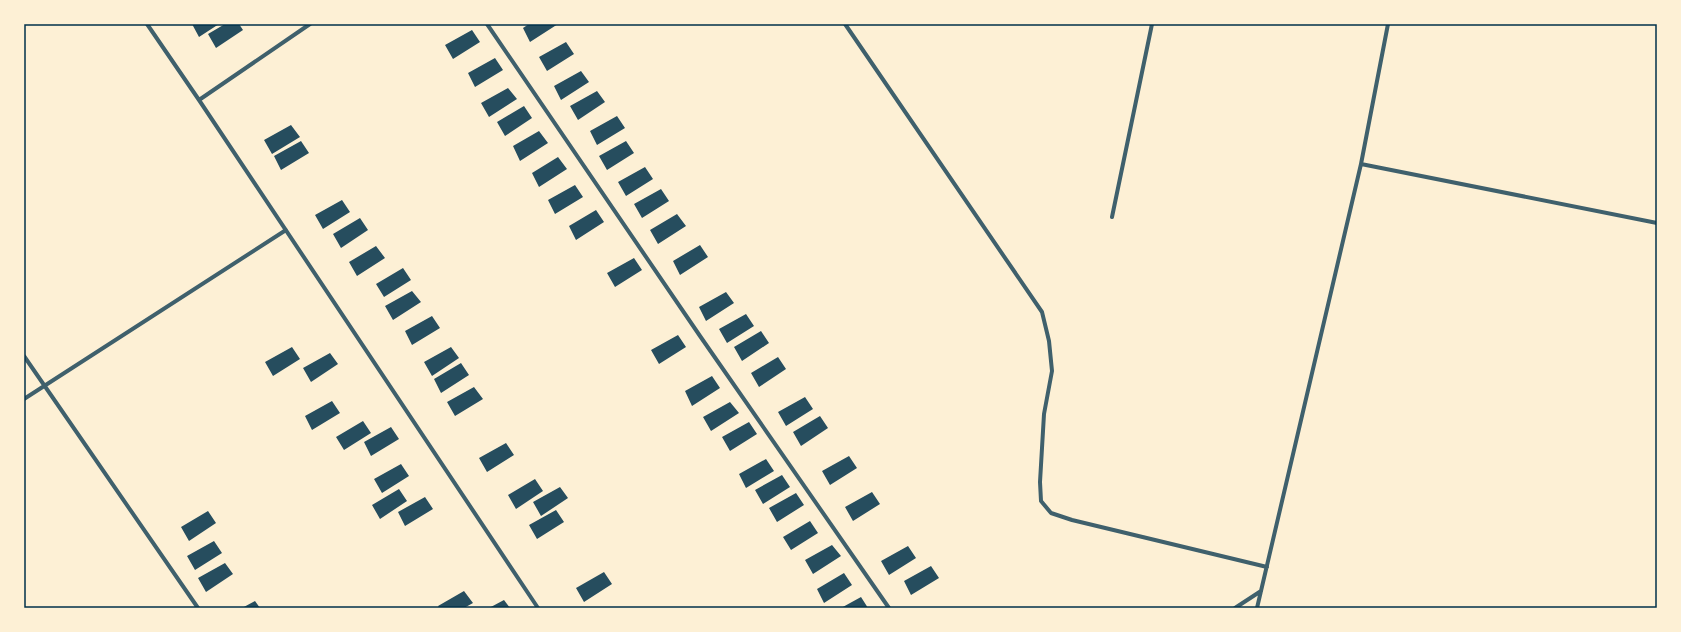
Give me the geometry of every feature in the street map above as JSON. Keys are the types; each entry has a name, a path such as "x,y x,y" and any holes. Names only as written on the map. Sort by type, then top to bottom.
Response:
{"street":[{"path":"146,24 199,100 538,608"},
{"path":"199,100 310,24"},
{"path":"487,24 700,336 889,608"},
{"path":"845,24 1042,312 1050,340 1052,371 1044,414 1040,482 1041,501 1051,513 1072,520 1267,567"},
{"path":"1112,217 1152,24"},
{"path":"1257,608 1361,164 1388,24"},
{"path":"1361,164 1657,223"},
{"path":"24,398 286,230"},
{"path":"24,356 198,608"},
{"path":"1235,608 1261,591"}],"building":[{"path":"192,24 219,24 199,37"},
{"path":"225,24 239,24 243,30 216,48 208,34"},
{"path":"529,24 558,24 530,42 523,28"},
{"path":"472,30 480,42 453,59 445,45"},
{"path":"566,42 574,54 547,71 539,57"},
{"path":"495,58 503,70 475,87 468,73"},
{"path":"581,71 589,82 561,100 554,86"},
{"path":"508,88 517,99 489,117 481,103"},
{"path":"597,91 605,102 578,120 570,106"},
{"path":"524,106 532,118 505,136 497,122"},
{"path":"617,116 625,128 597,145 590,131"},
{"path":"291,125 300,137 272,154 264,140"},
{"path":"539,131 548,143 520,161 513,146"},
{"path":"301,141 309,153 281,170 274,156"},
{"path":"626,141 634,153 607,170 599,156"},
{"path":"558,157 567,169 539,187 532,173"},
{"path":"645,167 653,179 626,196 618,182"},
{"path":"575,185 583,197 555,214 548,200"},
{"path":"661,189 669,201 642,218 634,204"},
{"path":"342,200 350,212 323,229 315,215"},
{"path":"596,210 604,222 576,240 569,226"},
{"path":"677,214 686,226 658,244 650,230"},
{"path":"360,218 368,230 341,248 333,234"},
{"path":"700,245 708,257 680,275 673,261"},
{"path":"376,246 385,258 357,276 349,262"},
{"path":"634,258 642,270 615,287 607,273"},
{"path":"403,268 411,280 384,297 376,284"},
{"path":"412,291 421,302 393,320 385,306"},
{"path":"726,292 734,303 706,321 699,307"},
{"path":"746,314 754,326 727,343 719,329"},
{"path":"432,316 440,328 412,345 405,331"},
{"path":"761,331 769,343 742,361 734,347"},
{"path":"678,335 686,347 659,364 651,350"},
{"path":"292,347 300,359 273,376 265,362"},
{"path":"451,347 459,358 432,376 424,362"},
{"path":"330,353 338,364 311,382 303,368"},
{"path":"778,357 786,369 759,387 751,373"},
{"path":"461,363 469,375 441,393 434,379"},
{"path":"712,376 720,388 692,406 685,391"},
{"path":"474,387 483,399 455,416 447,402"},
{"path":"805,397 813,409 786,426 778,412"},
{"path":"332,401 340,413 312,430 305,416"},
{"path":"730,402 739,413 711,431 703,417"},
{"path":"820,416 828,428 801,446 793,432"},
{"path":"363,421 371,433 344,450 336,437"},
{"path":"749,422 757,434 730,451 722,437"},
{"path":"391,427 399,439 371,456 364,442"},
{"path":"506,443 514,455 487,472 479,458"},
{"path":"849,456 857,468 830,485 822,471"},
{"path":"766,459 774,471 746,488 739,474"},
{"path":"401,464 409,476 382,493 374,479"},
{"path":"782,475 790,487 763,504 755,490"},
{"path":"535,479 543,491 516,509 508,495"},
{"path":"560,487 568,498 541,516 533,502"},
{"path":"399,489 407,501 380,519 372,505"},
{"path":"872,492 880,504 853,521 845,507"},
{"path":"796,493 804,505 777,522 769,508"},
{"path":"425,497 433,509 405,526 398,512"},
{"path":"556,510 564,522 537,539 529,525"},
{"path":"208,511 216,523 189,541 181,527"},
{"path":"810,521 818,533 791,550 783,537"},
{"path":"214,541 222,553 195,570 187,556"},
{"path":"832,545 841,556 813,574 805,560"},
{"path":"908,546 916,558 889,575 881,561"},
{"path":"225,563 233,574 206,592 198,578"},
{"path":"931,566 939,578 911,595 904,581"},
{"path":"604,572 612,584 584,602 576,588"},
{"path":"844,573 852,585 824,603 817,589"},
{"path":"464,591 473,603 464,608 439,608 438,606"},
{"path":"861,597 868,608 841,608"},
{"path":"504,600 510,608 489,608"},
{"path":"255,601 260,608 242,608"}]}
